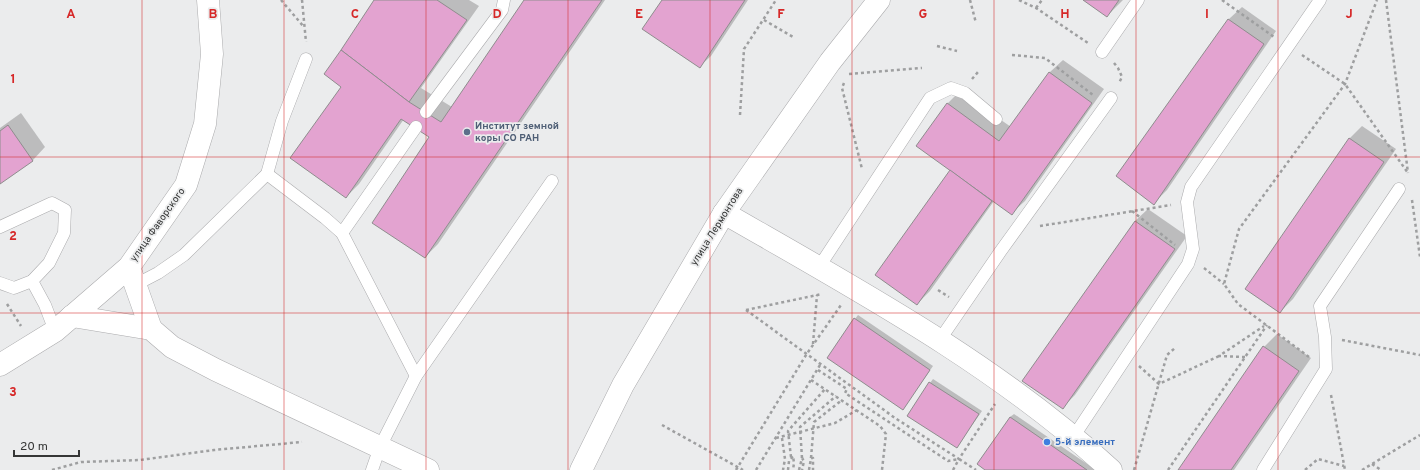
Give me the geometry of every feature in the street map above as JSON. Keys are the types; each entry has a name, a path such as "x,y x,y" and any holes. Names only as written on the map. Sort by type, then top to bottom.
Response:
{"street":[{"name":"улица Фаворского","path":"0,365 55,331 72,316 132,276 186,185 205,124 212,54 208,0"},
{"name":"улица Лермонтова","path":"581,470 623,386 724,212 830,62 880,0"},
{"path":"724,212 819,267 1007,385 1074,436 1111,470"},
{"path":"132,276 151,329 172,347 216,370 428,470"},
{"path":"72,316 151,329"}],"lane":[{"path":"426,112 502,10 504,0"},
{"path":"1102,52 1138,0"},
{"path":"1074,436 1188,264 1193,249 1186,202 1191,187 1320,0"},
{"path":"132,276 158,273 184,255 267,174 282,121 306,59"},
{"path":"819,267 930,98 951,88 965,93 996,119"},
{"path":"939,341 1015,230 1108,101"},
{"path":"342,233 416,127"},
{"path":"267,174 325,218 342,233 416,376"},
{"path":"372,470 380,447 416,376 552,181"},
{"path":"1262,470 1326,369 1325,337 1320,306 1399,189"},
{"path":"0,227 52,203 65,210 64,233 50,262 32,281 14,288 0,283"},
{"path":"32,281 45,304 55,331"}],"path":[{"path":"281,0 304,27"},
{"path":"302,0 306,59"},
{"path":"740,115 744,49 776,0"},
{"path":"970,0 976,23"},
{"path":"1012,55 1044,58 1108,101 1122,77 1118,68 1102,52 1036,8 1019,0"},
{"path":"1036,8 1042,0"},
{"path":"1222,0 1345,84 1408,174"},
{"path":"1224,284 1239,229 1345,84 1377,0"},
{"path":"1386,0 1409,180"},
{"path":"764,20 793,37"},
{"path":"937,46 957,51"},
{"path":"848,74 922,68"},
{"path":"844,81 842,88 868,192"},
{"path":"1411,192 1420,257"},
{"path":"1015,230 1186,202"},
{"path":"1132,211 1224,284 1238,304 1326,369 1345,470"},
{"path":"813,344 819,267"},
{"path":"853,288 746,310 806,355 895,418 976,470"},
{"path":"737,469 813,344 853,288"},
{"path":"5,301 25,332"},
{"path":"1159,384 1219,356 1267,325"},
{"path":"1168,470 1267,325"},
{"path":"1325,337 1420,354"},
{"path":"1134,470 1167,355 1175,348"},
{"path":"1128,356 1159,384"},
{"path":"1219,356 1245,357"},
{"path":"756,470 820,365"},
{"path":"818,370 847,389 845,393 948,461 959,459"},
{"path":"812,380 880,426 886,434 882,470"},
{"path":"953,470 1007,385"},
{"path":"788,470 791,457 788,431 825,389"},
{"path":"802,470 804,460 802,458 800,427 836,396"},
{"path":"809,470 814,422 842,400"},
{"path":"776,438 782,438 835,423 857,410"},
{"path":"662,425 737,469 743,470"},
{"path":"1362,470 1420,434"},
{"path":"782,438 784,459 782,470"},
{"path":"52,470 81,462 140,460 214,450 302,442"},
{"path":"791,457 794,458 793,470"},
{"path":"799,470 802,458"},
{"path":"811,458 813,458 814,463 813,470"},
{"path":"1305,470 1318,459 1344,466"},
{"path":"1372,464 1381,470"}],"building":[{"path":"374,0 437,0 467,20 409,102 341,50"},
{"name":"Институт земной коры СО РАН","path":"524,0 602,0 425,258 372,223 429,137 401,119 346,198 290,158 341,87 324,74 341,50 409,102 441,122"},
{"path":"662,0 745,0 700,68 642,29"},
{"path":"1083,0 1119,0 1107,17"},
{"path":"1228,19 1264,44 1154,205 1116,176"},
{"path":"1049,72 1092,103 1012,215 916,146 947,103 999,141"},
{"path":"8,125 33,161 0,184 0,131"},
{"path":"1349,138 1384,162 1280,313 1245,289"},
{"path":"950,170 992,201 917,305 875,275"},
{"path":"1135,221 1175,249 1063,409 1022,381"},
{"path":"854,318 930,370 903,410 827,358"},
{"path":"1263,346 1299,371 1231,470 1178,470"},
{"path":"929,382 979,414 957,448 907,416"},
{"path":"1010,417 1087,470 985,470 977,464"}],"place":[{"name":"Институт земной коры СО РАН","path":"467,132"},
{"name":"5-й элемент","path":"1047,442"}]}
